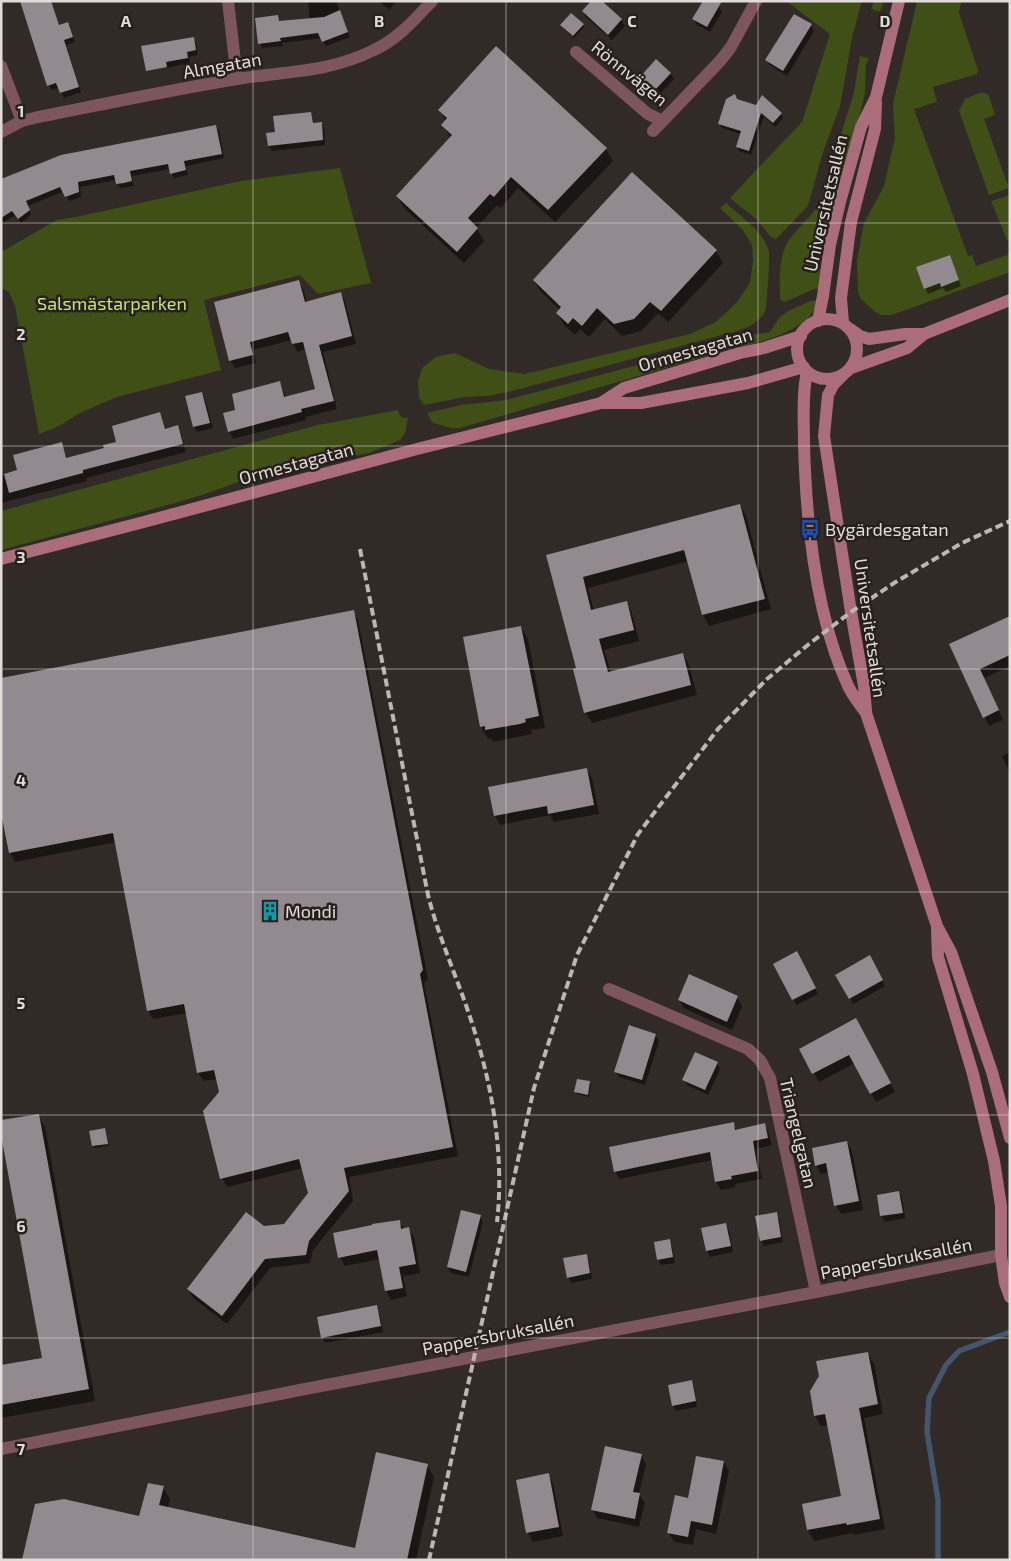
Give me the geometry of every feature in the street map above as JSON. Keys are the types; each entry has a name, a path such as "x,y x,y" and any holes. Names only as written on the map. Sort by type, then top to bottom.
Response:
{"street":[{"path":"228,1 237,79"},
{"name":"Almgatan","path":"1,132 22,121 237,79 309,71 352,60 392,40 409,26 432,1"},
{"name":"Rönnvägen","path":"653,131 721,60 731,47 756,1"},
{"name":"Universitetsallén","path":"846,326 841,298 851,222 875,129 876,97 899,1"},
{"name":"Rönnvägen","path":"576,52 648,114 663,121"},
{"path":"1,66 22,121"},
{"name":"Universitetsallén","path":"818,321 824,296 830,245 840,202 861,127 876,97"},
{"path":"924,334 905,334 869,339 829,319 818,321 808,326 801,336 798,352 805,369 820,378 836,378 847,371 907,348 924,334 1010,300"},
{"path":"846,326 855,338 858,348 856,358 847,371"},
{"name":"Ormestagatan","path":"601,403 624,388 801,336"},
{"name":"Universitetsallén","path":"805,369 805,476 808,514 820,592 828,630 850,689 866,713"},
{"name":"Ormestagatan","path":"1,558 601,403 640,403 748,383 805,369"},
{"name":"Universitetsallén","path":"847,371 834,384 828,395 824,436 864,686 866,713 937,926 954,961 992,1072 1010,1138"},
{"name":"Universitetsallén","path":"937,926 938,957 973,1074 994,1161 1006,1254 1005,1283 1010,1297"},
{"name":"Triangelgatan","path":"609,989 748,1048 760,1060 770,1078 816,1292"},
{"name":"Pappersbruksallén","path":"1,1449 1006,1254"}],"green space":[{"path":"786,1 862,1 852,38 840,106 823,152 808,206 776,239 771,237 757,220 730,198 802,122 830,34"},
{"path":"874,1 884,1 880,12 871,9"},
{"path":"917,1 961,1 959,13 978,70 977,74 933,87 937,102 914,109 968,256 972,255 976,266 1010,254 1010,272 892,315 882,315 875,312 860,298 857,261 864,223 884,186 895,138 893,104","holes":["950,255 959,280 941,287 940,283 924,288 916,267"]},
{"path":"860,56 869,58 866,65 865,93 833,201 819,261 820,289 814,289 785,302 780,300 780,272 783,252 792,236 819,205 854,92"},
{"path":"979,93 986,93 989,96 995,115 984,119 1009,188 989,195 959,111 965,99"},
{"name":"Salsmästarparken","path":"340,168 371,283 318,294 300,275 204,300 221,370 117,397 39,434 15,306 9,292 1,288 1,252 57,220 241,181"},
{"path":"1010,195 1010,240 1007,240 991,201"},
{"path":"726,203 756,230 765,241 769,251 766,308 762,316 753,324 737,331 512,391 424,405 419,397 418,382 422,368 436,357 455,353 489,369 525,374 690,334 716,322 737,302 750,283 753,260 752,245 742,229 720,208"},
{"path":"813,300 819,301 814,311 797,326 774,337 741,347 741,343 747,338 770,332 779,318 788,311"},
{"path":"724,342 730,344 731,349 460,428 433,423 427,413 461,405 506,400"},
{"path":"398,410 401,416 408,418 405,433 400,440 369,453 252,477 175,503 1,550 1,511 318,425"}],"building":[{"path":"20,1 51,1 59,25 68,22 73,37 64,40 79,87 60,93 56,83 47,86"},
{"path":"591,1 602,1 622,19 608,35 582,11"},
{"path":"703,1 722,1 707,27 692,19"},
{"path":"340,10 348,32 322,42 318,33 280,38 281,41 258,44 255,18 278,15 279,21 324,17"},
{"path":"571,13 584,24 573,36 560,25"},
{"path":"794,14 812,24 783,71 765,60"},
{"path":"194,37 196,50 187,52 188,58 166,62 167,67 146,71 141,46"},
{"path":"496,46 607,148 548,210 511,177 494,197 490,194 468,218 478,228 457,252 396,196 452,135 441,125 447,118 438,110"},
{"path":"656,59 671,73 655,90 640,77"},
{"path":"735,94 737,99 756,105 762,95 782,113 773,123 761,113 749,151 736,147 741,131 718,124 726,99"},
{"path":"311,112 313,123 322,122 323,140 268,146 266,133 275,132 273,116"},
{"path":"216,125 222,154 184,161 186,170 170,174 168,164 130,171 132,181 124,183 116,184 114,175 78,182 79,192 65,197 60,187 26,201 30,210 18,219 12,211 1,218 1,179 61,155"},
{"path":"632,172 717,250 661,311 650,302 634,319 614,324 597,308 582,326 573,318 568,324 556,313 561,307 533,280"},
{"path":"950,255 959,280 941,287 940,283 924,289 916,267"},
{"path":"299,280 305,302 341,292 352,336 319,345 334,401 301,409 302,412 228,432 223,413 235,410 232,394 280,381 284,397 315,389 303,342 292,344 288,332 250,342 253,355 229,361 214,302"},
{"path":"202,392 210,423 193,427 185,396"},
{"path":"160,412 165,429 178,425 183,444 83,470 83,473 9,493 4,474 17,470 13,455 62,442 66,458 104,448 103,445 116,442 112,426"},
{"path":"740,504 765,599 702,615 684,550 583,577 591,610 627,601 634,630 599,639 608,672 683,653 691,685 584,713 573,669 576,668 546,555"},
{"name":"Mondi","path":"354,610 423,970 420,974 453,1147 344,1168 349,1191 309,1241 306,1255 265,1259 222,1316 187,1289 246,1212 264,1226 284,1224 308,1193 299,1159 220,1179 203,1111 219,1092 214,1070 197,1073 184,1004 147,1011 113,833 9,853 1,813 1,678"},
{"path":"1010,616 1010,655 980,669 999,710 983,718 949,644"},
{"path":"521,626 539,716 525,719 526,722 520,724 485,730 485,726 480,727 463,637"},
{"path":"587,768 594,805 548,814 547,806 494,816 488,787"},
{"path":"797,951 816,988 792,1000 773,964"},
{"path":"870,955 883,980 849,999 835,975"},
{"path":"689,974 738,996 727,1022 678,1000"},
{"path":"856,1018 891,1083 870,1094 849,1055 812,1074 799,1049"},
{"path":"629,1025 656,1034 642,1080 614,1072"},
{"path":"695,1052 718,1062 705,1090 682,1080"},
{"path":"577,1079 590,1081 588,1095 574,1092"},
{"path":"39,1114 89,1389 1,1405 1,1365 42,1358 1,1135 1,1120"},
{"path":"734,1122 735,1130 765,1123 768,1138 753,1141 758,1171 731,1176 732,1179 715,1182 710,1152 614,1172 609,1147"},
{"path":"105,1128 108,1144 92,1146 89,1131"},
{"path":"847,1141 859,1201 834,1206 826,1163 815,1166 812,1148"},
{"path":"899,1191 903,1213 880,1216 877,1195"},
{"path":"461,1210 481,1215 466,1272 447,1267"},
{"path":"777,1212 781,1237 760,1241 755,1216"},
{"path":"400,1220 401,1229 409,1227 416,1264 399,1267 403,1288 385,1291 377,1250 338,1258 333,1233"},
{"path":"726,1223 731,1246 706,1251 701,1228"},
{"path":"670,1239 673,1257 657,1260 654,1242"},
{"path":"587,1254 590,1273 567,1278 563,1258"},
{"path":"377,1305 381,1326 321,1338 317,1317"},
{"path":"868,1352 878,1404 859,1408 880,1519 807,1530 802,1504 841,1496 825,1414 814,1416 810,1391 819,1376 816,1361"},
{"path":"692,1380 696,1401 672,1406 668,1385"},
{"path":"605,1446 642,1454 633,1492 640,1493 635,1519 591,1510"},
{"path":"376,1452 428,1464 407,1560 22,1560 35,1504 64,1499 139,1516 148,1483 164,1486 159,1505 355,1548"},
{"path":"696,1456 724,1461 712,1525 691,1521 688,1537 667,1533 675,1495 688,1498"},
{"path":"549,1473 559,1527 526,1533 516,1480"}],"waterway":[{"path":"938,1560 938,1500 927,1432 929,1398 946,1365 959,1351 1010,1332"}],"railway":[{"path":"429,1560 534,1088 577,955 638,834 718,729 767,679 851,612 894,583 962,543 1010,521"},
{"path":"360,549 428,895 470,1018 488,1081 498,1151 499,1199 497,1222"}],"place":[{"name":"Bygärdesgatan","path":"810,529"},
{"name":"Mondi","path":"270,911"}]}
